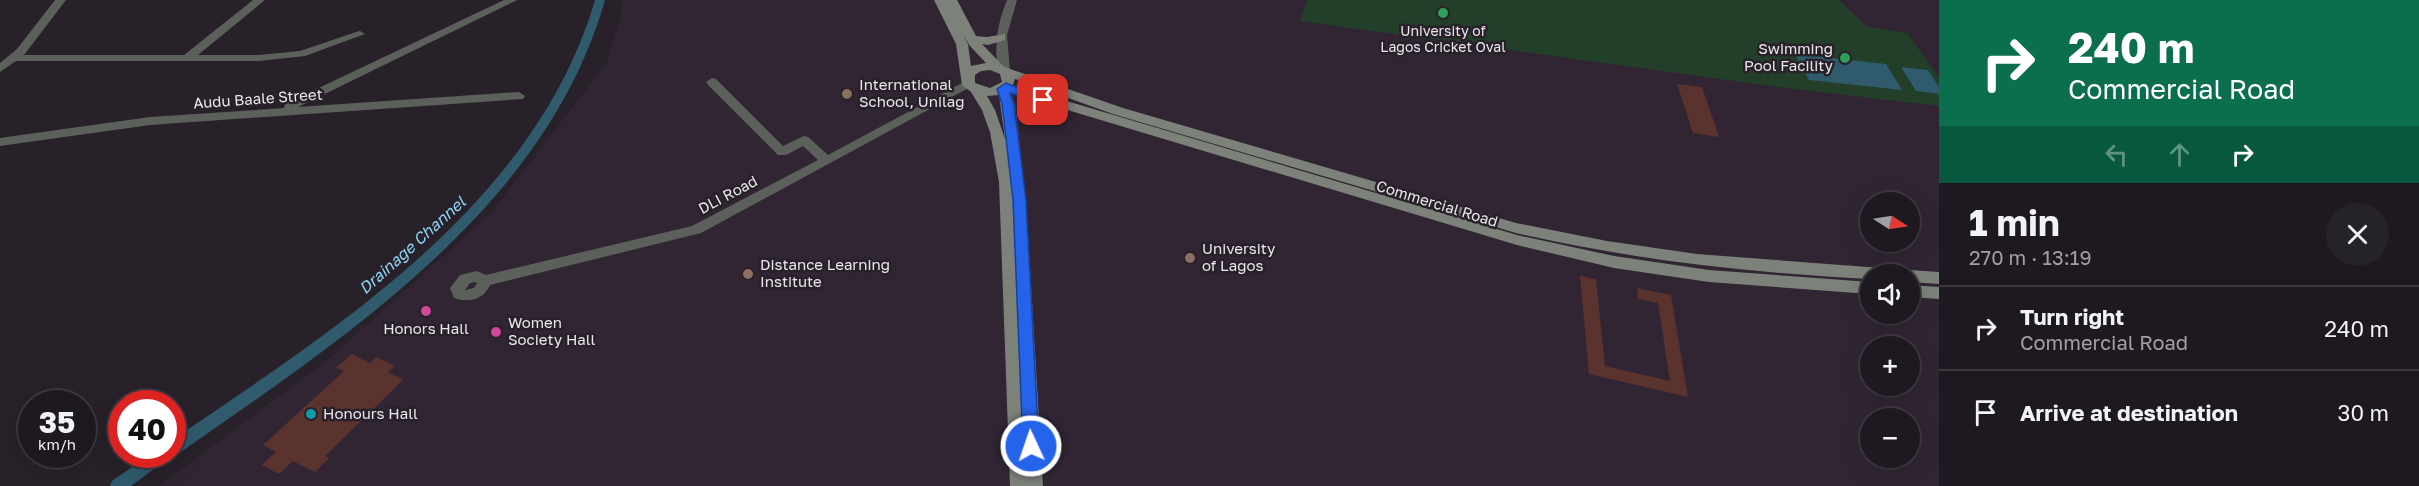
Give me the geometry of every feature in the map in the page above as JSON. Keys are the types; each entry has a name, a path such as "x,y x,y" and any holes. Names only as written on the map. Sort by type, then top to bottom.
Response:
{"street":[{"path":"0,69 13,58 61,0"},
{"path":"187,58 260,0"},
{"path":"284,110 512,0"},
{"path":"940,0 962,44 971,84 991,112 996,127 1004,180 1019,486"},
{"path":"951,0 972,39 1003,77"},
{"path":"1012,0 1001,37 1000,51 1019,200 1034,486"},
{"path":"13,58 259,58 301,54 360,34"},
{"path":"972,39 988,41 1001,37"},
{"path":"971,84 978,67 1003,77"},
{"path":"971,84 996,92 1003,77"},
{"name":"Commercial Road","path":"1003,77 1495,222 1564,239 1613,249 1716,263 1860,273"},
{"name":"Commercial Road","path":"1003,77 1517,240 1614,262 1697,275 1860,287"},
{"path":"712,82 782,152 804,140 827,161"},
{"name":"DLI Road","path":"484,281 696,230 971,84"},
{"name":"Audu Baale Street","path":"0,142 150,121 284,110 519,96"},
{"path":"1920,277 1939,278"},
{"path":"1920,291 1939,292"}],"shaded area":[{"name":"University of Lagos","path":"622,0 1939,0 1939,486 159,486 325,362 490,214 607,63 621,15"}],"green space":[{"path":"1307,0 1839,0 1867,27 1907,33 1939,77 1939,106 1778,87 1300,21"}],"water":[{"path":"1795,54 1886,64 1902,90 1809,80"},
{"path":"1901,67 1928,70 1939,87 1939,94 1916,91"}],"building":[{"path":"1677,84 1702,87 1719,137 1693,133"},
{"path":"1580,276 1596,279 1605,366 1670,381 1658,303 1638,299 1637,288 1671,295 1688,397 1589,374"},
{"name":"Honours Hall","path":"352,354 370,363 376,357 395,366 388,372 403,380 325,456 329,458 315,472 293,461 279,474 262,465 276,452 263,445 344,371 336,368"}],"waterway":[{"name":"Drainage Channel","path":"186,439 268,383 361,313 406,276 489,196 534,139 587,39 600,0"},
{"name":"Drainage Channel","path":"118,486 144,468"}],"place":[{"name":"University of Lagos Cricket Oval","path":"1443,13"},
{"name":"Swimming Pool Facility","path":"1845,58"},
{"name":"International School, Unilag","path":"847,94"},
{"name":"University of Lagos","path":"1190,258"},
{"name":"Distance Learning Institute","path":"748,274"},
{"name":"Honors Hall","path":"426,311"},
{"name":"Women Society Hall","path":"496,332"},
{"name":"Honours Hall","path":"311,414"}],"route":[{"path":"1031,446 1019,200 1008,104 1003,89 1006,87 1043,100"}]}
